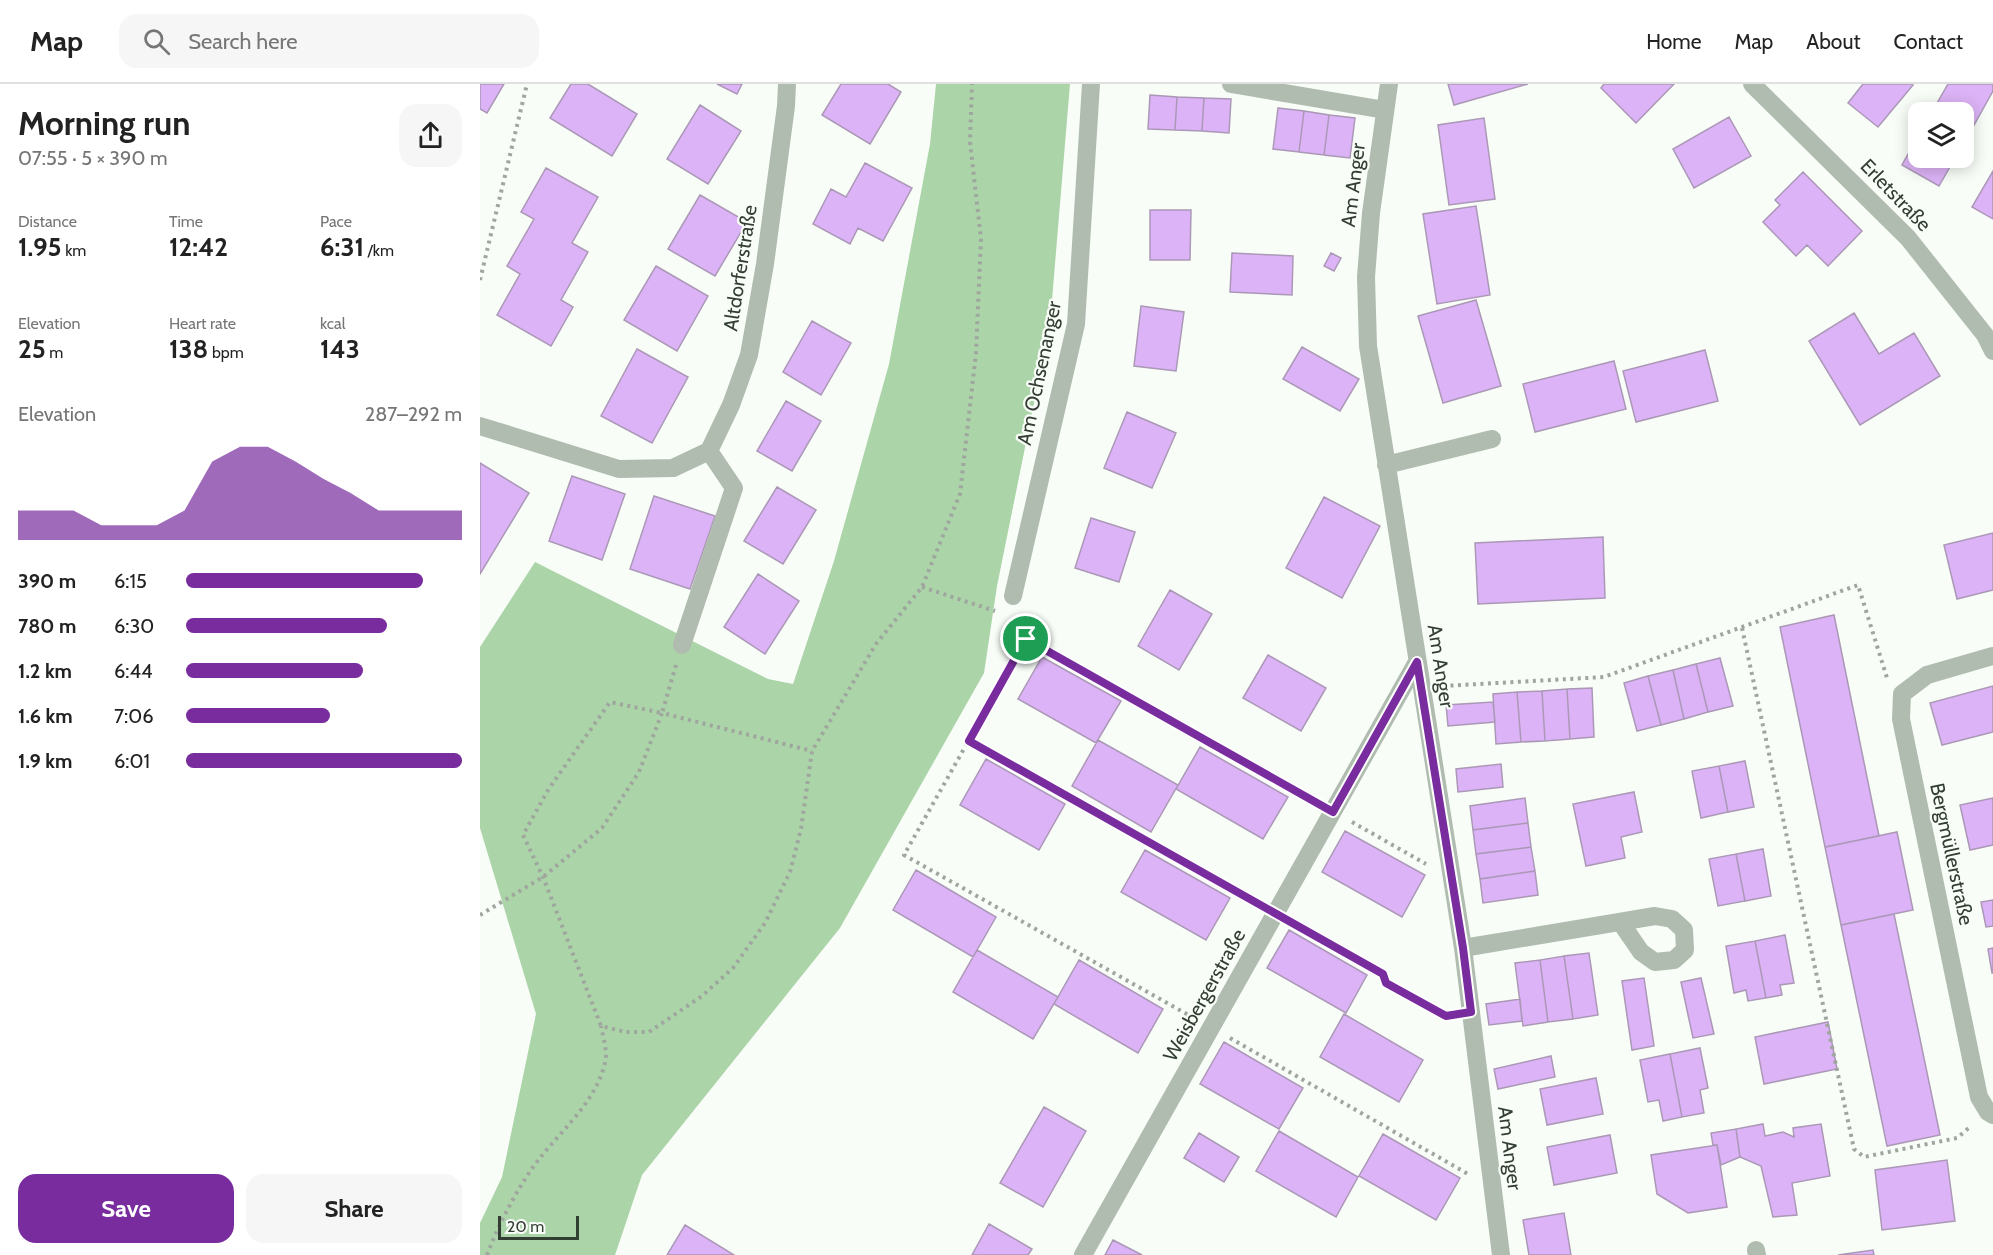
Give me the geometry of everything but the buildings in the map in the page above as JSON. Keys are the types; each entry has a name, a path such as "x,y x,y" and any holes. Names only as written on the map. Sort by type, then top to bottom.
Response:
{"street":[{"name":"Altdorferstraße","path":"709,451 731,405 749,355 765,264 787,84"},
{"name":"Am Ochsenanger","path":"1013,596 1076,324 1091,84"},
{"path":"1231,84 1385,111"},
{"name":"Am Anger","path":"1389,84 1371,213 1366,277 1368,346 1463,948 1501,1255"},
{"name":"Erletstraße","path":"1752,84 1908,238 1990,339"},
{"path":"480,426 620,469 673,468 709,451 734,488 682,645"},
{"path":"1386,465 1492,439"},
{"path":"1902,694 1928,675 1993,656"},
{"name":"Weisbergerstraße","path":"1083,1255 1417,662"},
{"name":"Bergmüllerstraße","path":"1902,694 1901,719 1979,1097 1991,1113"},
{"path":"1463,948 1621,923"}],"path":[{"path":"480,280 527,84"},
{"path":"601,1026 626,1032 649,1032 702,996 733,968 765,923 790,872 801,829 812,751 876,644 922,587 960,494 975,353 981,239 970,142 972,84"},
{"path":"1422,688 1604,677 1858,585 1885,676 1902,694"},
{"path":"922,587 1008,616 1026,639 1433,868 1450,868"},
{"path":"1008,616 1013,596"},
{"path":"1742,628 1854,1149 1864,1157 1957,1138 1991,1113"},
{"path":"904,855 1026,639"},
{"path":"480,915 543,877 602,828 639,772 662,713 682,645"},
{"path":"487,1255 499,1224 530,1171 574,1120 596,1086 606,1061 601,1026 543,877 523,835 548,790 610,702 812,751"},
{"path":"969,741 1383,974 1386,983 1446,1016 1471,1012"}],"green space":[{"path":"936,84 1070,84 1050,324 997,586 984,673 840,928 642,1175 615,1255 480,1255 480,1223 502,1177 536,1014 480,828 480,647 535,562 768,679 793,684 834,561 889,364 930,144"}],"route":[{"path":"1026,639 1333,812 1417,662 1463,948 1471,1012 1446,1016 1386,983 1383,974 969,741 1026,639"}]}
